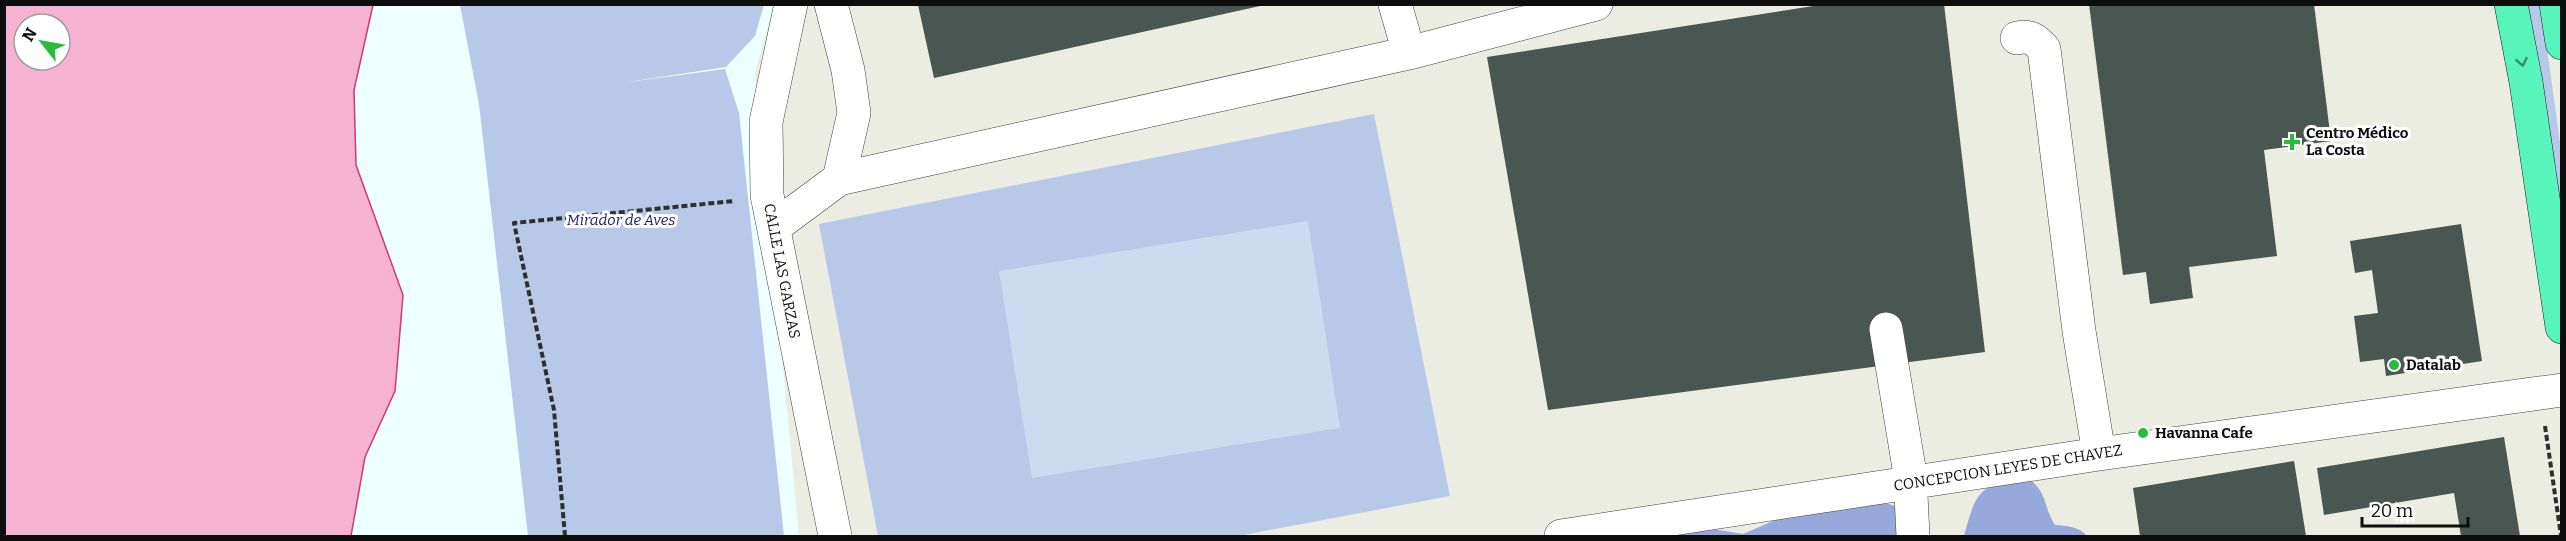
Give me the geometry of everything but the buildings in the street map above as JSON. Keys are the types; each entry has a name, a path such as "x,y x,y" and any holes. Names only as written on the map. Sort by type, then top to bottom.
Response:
{"highway":[{"path":"2511,4 2526,82 2562,327"},
{"path":"2556,4 2562,44"}],"lane":[{"name":"CALLE LAS GARZAS","path":"791,4 766,122 767,195 836,537"},
{"path":"831,4 848,70 854,113 840,178"},
{"path":"1395,4 1409,53"},
{"path":"774,227 840,178 1409,53 1596,4"},
{"path":"2018,38 2026,36 2038,41 2044,49 2079,331 2099,454"},
{"path":"1886,329 1910,483 1913,537"},
{"name":"CONCEPCION LEYES DE CHAVEZ","path":"1561,537 1729,524 1910,483 2099,454 2551,391"}],"path":[{"path":"565,537 554,410 514,223 741,200 767,195"},
{"path":"2551,391 2561,537"}],"shaded area":[{"path":"774,4 2561,5 2561,536 799,536 755,73"},
{"path":"4,5 373,5 354,90 356,165 403,295 395,391 365,457 351,536 5,536"},
{"path":"1308,221 1340,428 1032,478 999,271"},
{"path":"2025,475 2042,494 2055,525 2076,528 2087,536 1964,536 1972,509 1982,493 1998,483"},
{"path":"1879,502 1901,509 1926,536 1616,536 1713,529 1743,534 1787,515"}],"green space":[{"name":"Mirador de Aves","path":"460,5 764,5 755,36 726,67 621,83 725,69 739,113 784,536 528,536 479,104"},
{"path":"2525,5 2541,5 2561,150 2561,258"},
{"path":"1374,114 1450,496 1238,536 878,536 819,224"}],"place":[{"name":"Centro Médico La Costa","path":"2292,142"},
{"name":"Datalab","path":"2394,365"},
{"name":"Havanna Cafe","path":"2143,433"}]}
